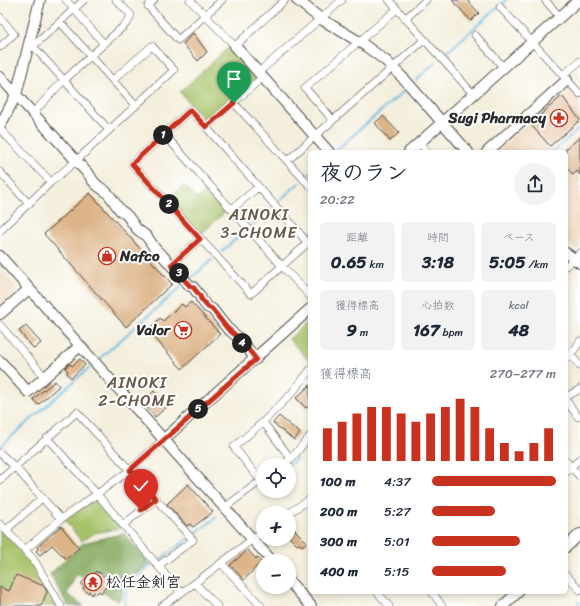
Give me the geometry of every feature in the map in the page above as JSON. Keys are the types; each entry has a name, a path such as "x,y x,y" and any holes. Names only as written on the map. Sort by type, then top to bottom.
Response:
{"street":[{"path":"40,0 30,46 16,95 0,128 51,182"},
{"path":"66,0 104,44"},
{"path":"30,46 84,0"},
{"path":"33,113 64,80 128,22 131,15 116,0"},
{"path":"154,0 148,6 178,40 222,0"},
{"path":"190,0 261,74 327,150"},
{"path":"235,46 285,0"},
{"path":"297,0 320,19 359,42 386,61 466,150"},
{"path":"206,127 234,103 261,74 342,0"},
{"path":"389,0 474,95"},
{"path":"405,19 426,0"},
{"path":"545,0 560,17"},
{"path":"411,150 579,0"},
{"path":"500,7 580,94"},
{"path":"333,120 305,88 397,9"},
{"path":"0,17 14,34 0,47"},
{"path":"60,22 135,105"},
{"path":"475,35 504,68"},
{"path":"287,161 424,40"},
{"path":"30,46 64,80 109,130"},
{"path":"1,228 174,70 152,46 113,80"},
{"path":"489,150 565,77 580,60"},
{"path":"0,77 100,189 105,191 121,211 145,235 155,249 190,286 193,287 208,307 212,309 227,328 240,339 256,359"},
{"path":"234,103 308,184"},
{"path":"308,241 190,110 132,164 251,294 308,243"},
{"path":"164,134 308,294"},
{"path":"419,143 425,150"},
{"path":"0,172 29,204"},
{"path":"232,209 258,187"},
{"path":"171,265 200,239"},
{"path":"0,256 266,554"},
{"path":"0,314 29,289"},
{"path":"25,550 61,519 130,470 256,359 308,311"},
{"path":"0,326 45,377"},
{"path":"580,341 568,356 580,366"},
{"path":"0,361 28,392 80,346"},
{"path":"256,473 234,447 263,422 292,393 308,373"},
{"path":"568,398 580,390"},
{"path":"568,402 578,418 580,417"},
{"path":"0,480 77,412 193,540 158,566"},
{"path":"263,422 290,458"},
{"path":"47,438 97,494 181,593"},
{"path":"292,458 308,438"},
{"path":"0,453 15,467 61,519"},
{"path":"580,459 568,467 580,477"},
{"path":"224,508 256,484"},
{"path":"6,530 42,498"},
{"path":"123,525 156,499"},
{"path":"296,508 308,499"},
{"path":"0,524 34,560 61,606"},
{"path":"568,546 580,534"},
{"path":"162,606 171,603 181,593 256,535"},
{"path":"221,563 261,606"},
{"path":"568,577 580,590"},
{"path":"195,583 216,606"},
{"path":"296,589 311,606"},
{"path":"378,594 389,606"},
{"path":"436,594 442,606"},
{"path":"503,606 513,594"}],"shaded area":[{"path":"567,87 570,87 580,99 580,124 553,148 554,150 499,150"},
{"path":"580,133 580,249 576,249 568,243 568,150 560,150"},
{"path":"0,269 16,287 17,293 0,308"}],"green space":[{"path":"230,46 255,76 255,79 208,120 203,119 180,92"},
{"path":"184,185 197,199 209,189 227,210 200,235 168,199"},
{"path":"308,322 308,360 289,339"},
{"path":"96,497 122,528 94,533 81,541 65,520"},
{"path":"0,529 35,566 58,606 0,606"},
{"path":"124,533 150,564 123,584 122,596 118,601 102,592 112,582 101,570 86,578 76,575 67,594 84,606 68,606 50,574 83,543"}],"building":[{"path":"452,0 467,0 479,13 471,21"},
{"path":"193,33 207,52 198,61 183,44"},
{"path":"562,96 580,120 550,146 530,124"},
{"path":"383,116 399,133 390,141 375,123"},
{"path":"580,137 580,175 577,171 573,175 568,169 568,150 566,149"},
{"path":"90,193 172,284 126,327 44,234"},
{"path":"191,302 220,334 182,369 148,330 160,318 163,321 182,304 185,307"},
{"path":"26,326 41,343 34,349 19,331"},
{"path":"80,359 85,365 71,378 65,368 70,364 72,366"},
{"path":"55,381 59,386 38,405 33,399"},
{"path":"308,387 308,406 306,408 296,398"},
{"path":"154,391 168,406 155,417 142,402"},
{"path":"279,416 300,433 294,440 273,423"},
{"path":"188,484 213,512 193,527 190,524 187,526 167,504"},
{"path":"61,526 79,548 66,559 52,545 40,555 36,551 38,549 37,547"},
{"path":"296,531 307,542 302,546 300,544 297,545"},
{"path":"248,550 256,559 256,567 244,580 230,565"},
{"path":"96,571 110,582 101,593 99,591 96,594 94,592 92,595 89,591 88,593 83,589 84,587 81,584 89,575 91,577"},
{"path":"16,575 44,586 47,592 41,606 0,606 0,587 9,591"}],"waterway":[{"path":"445,54 506,0"},
{"path":"416,80 436,62"},
{"path":"336,150 404,91"},
{"path":"555,150 580,128"},
{"path":"279,201 299,183"},
{"path":"253,224 270,209"},
{"path":"221,252 244,232"},
{"path":"190,279 212,260"},
{"path":"99,359 182,286"},
{"path":"1,446 90,367"},
{"path":"157,562 217,517"},
{"path":"124,606 127,584 153,564"},
{"path":"577,606 580,602"}],"place":[{"name":"Sugi Pharmacy","path":"559,118"},
{"name":"Nafco","path":"107,256"},
{"name":"Valor","path":"183,330"},
{"name":"松任金剣宮","path":"93,582"}],"district":[{"name":"AINOKI 3-CHOME","path":"259,223"},
{"name":"AINOKI 2-CHOME","path":"137,391"}],"route":[{"path":"141,510 156,499 130,470 256,359 240,339 227,328 212,309 208,307 201,299 193,287 183,279 171,265 200,239 132,164 190,110 206,127 234,103"}]}
